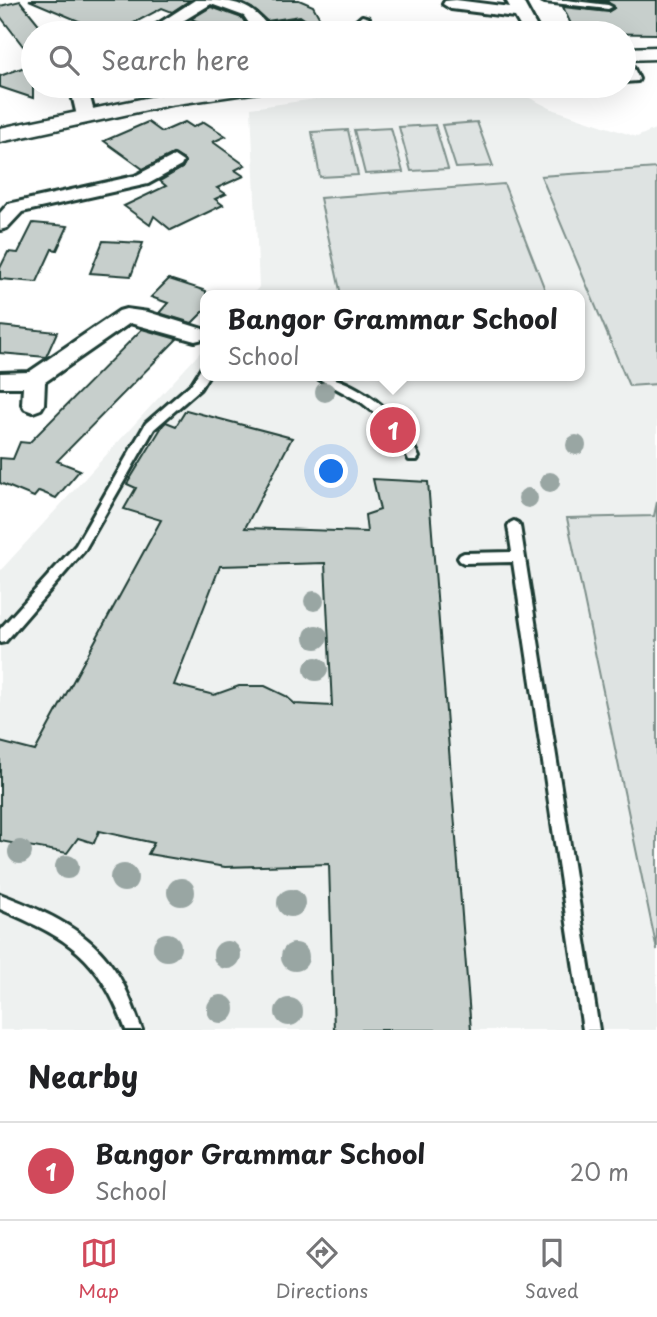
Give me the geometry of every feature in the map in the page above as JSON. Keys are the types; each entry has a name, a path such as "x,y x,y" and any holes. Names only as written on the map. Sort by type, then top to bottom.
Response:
{"street":[{"path":"172,21 206,0"},
{"path":"215,0 250,13 256,21"},
{"path":"451,4 501,12 518,4 526,21"},
{"path":"636,54 657,53"},
{"path":"81,98 86,116"},
{"path":"0,135 177,98"},
{"path":"0,224 15,199 141,180 174,162"},
{"path":"0,380 34,379 125,316 148,319 195,334"},
{"path":"33,404 34,379"}],"lane":[{"path":"545,0 608,7"},
{"path":"361,21 365,18"},
{"path":"0,638 80,548 150,426 200,380"},
{"path":"332,381 390,417 407,440 413,457"},
{"path":"514,526 591,1030"},
{"path":"464,558 517,557"},
{"path":"0,901 39,918 90,951 121,995 134,1030"}],"shaded area":[{"path":"323,98 530,98 552,109 637,137 657,128 657,1030 0,1030 0,571 200,353 200,381 585,381 585,290 256,290 259,287 251,108"},
{"path":"477,122 493,166 456,168 442,125"},
{"path":"435,125 448,169 411,171 399,127"},
{"path":"391,128 403,172 365,174 354,130"},
{"path":"348,130 358,175 320,177 312,132"},
{"path":"657,168 657,384 629,386 541,176"},
{"path":"504,184 545,290 340,290 320,198"},
{"path":"657,502 657,950 567,518 654,516"}],"building":[{"path":"29,0 190,0 172,12 162,8 138,21 79,21"},
{"path":"233,0 299,0 313,6 321,21 307,21 300,16 267,21 252,8"},
{"path":"588,0 657,0 657,34 636,34 636,21 569,21 563,7 608,12 614,8 608,2"},
{"path":"20,1 36,21 21,21 21,43 0,16 0,6"},
{"path":"211,7 244,21 196,21 191,19"},
{"path":"21,68 21,94 0,87 0,76"},
{"path":"148,122 162,132 185,122 193,127 204,122 226,136 213,142 245,165 235,170 244,176 217,188 226,194 215,199 223,205 171,230 154,216 150,225 124,206 166,186 160,181 182,168 185,163 173,154 143,169 104,141"},
{"path":"33,223 68,226 57,250 52,249 37,282 0,279 0,268 8,252 18,253"},
{"path":"103,241 143,243 131,276 90,273"},
{"path":"169,279 203,290 200,290 200,315 192,323 159,313 168,303 151,297"},
{"path":"0,326 57,332 46,357 0,353"},
{"path":"142,329 177,339 57,461 80,470 56,498 39,491 34,497 0,483 0,458 13,459 20,442 29,443"},
{"path":"186,410 292,438 245,528 367,532 365,515 380,510 373,479 428,482 471,1030 334,1030 329,864 225,867 148,854 154,843 99,831 94,843 78,838 67,853 0,841 0,742 35,751 161,520 124,509 136,488 127,484 163,425 166,422 176,426","holes":["325,563 332,706 295,704 286,696 265,686 239,686 214,695 174,685 220,566"]}],"place":[{"name":"Bangor Grammar School","path":"393,430"}]}
